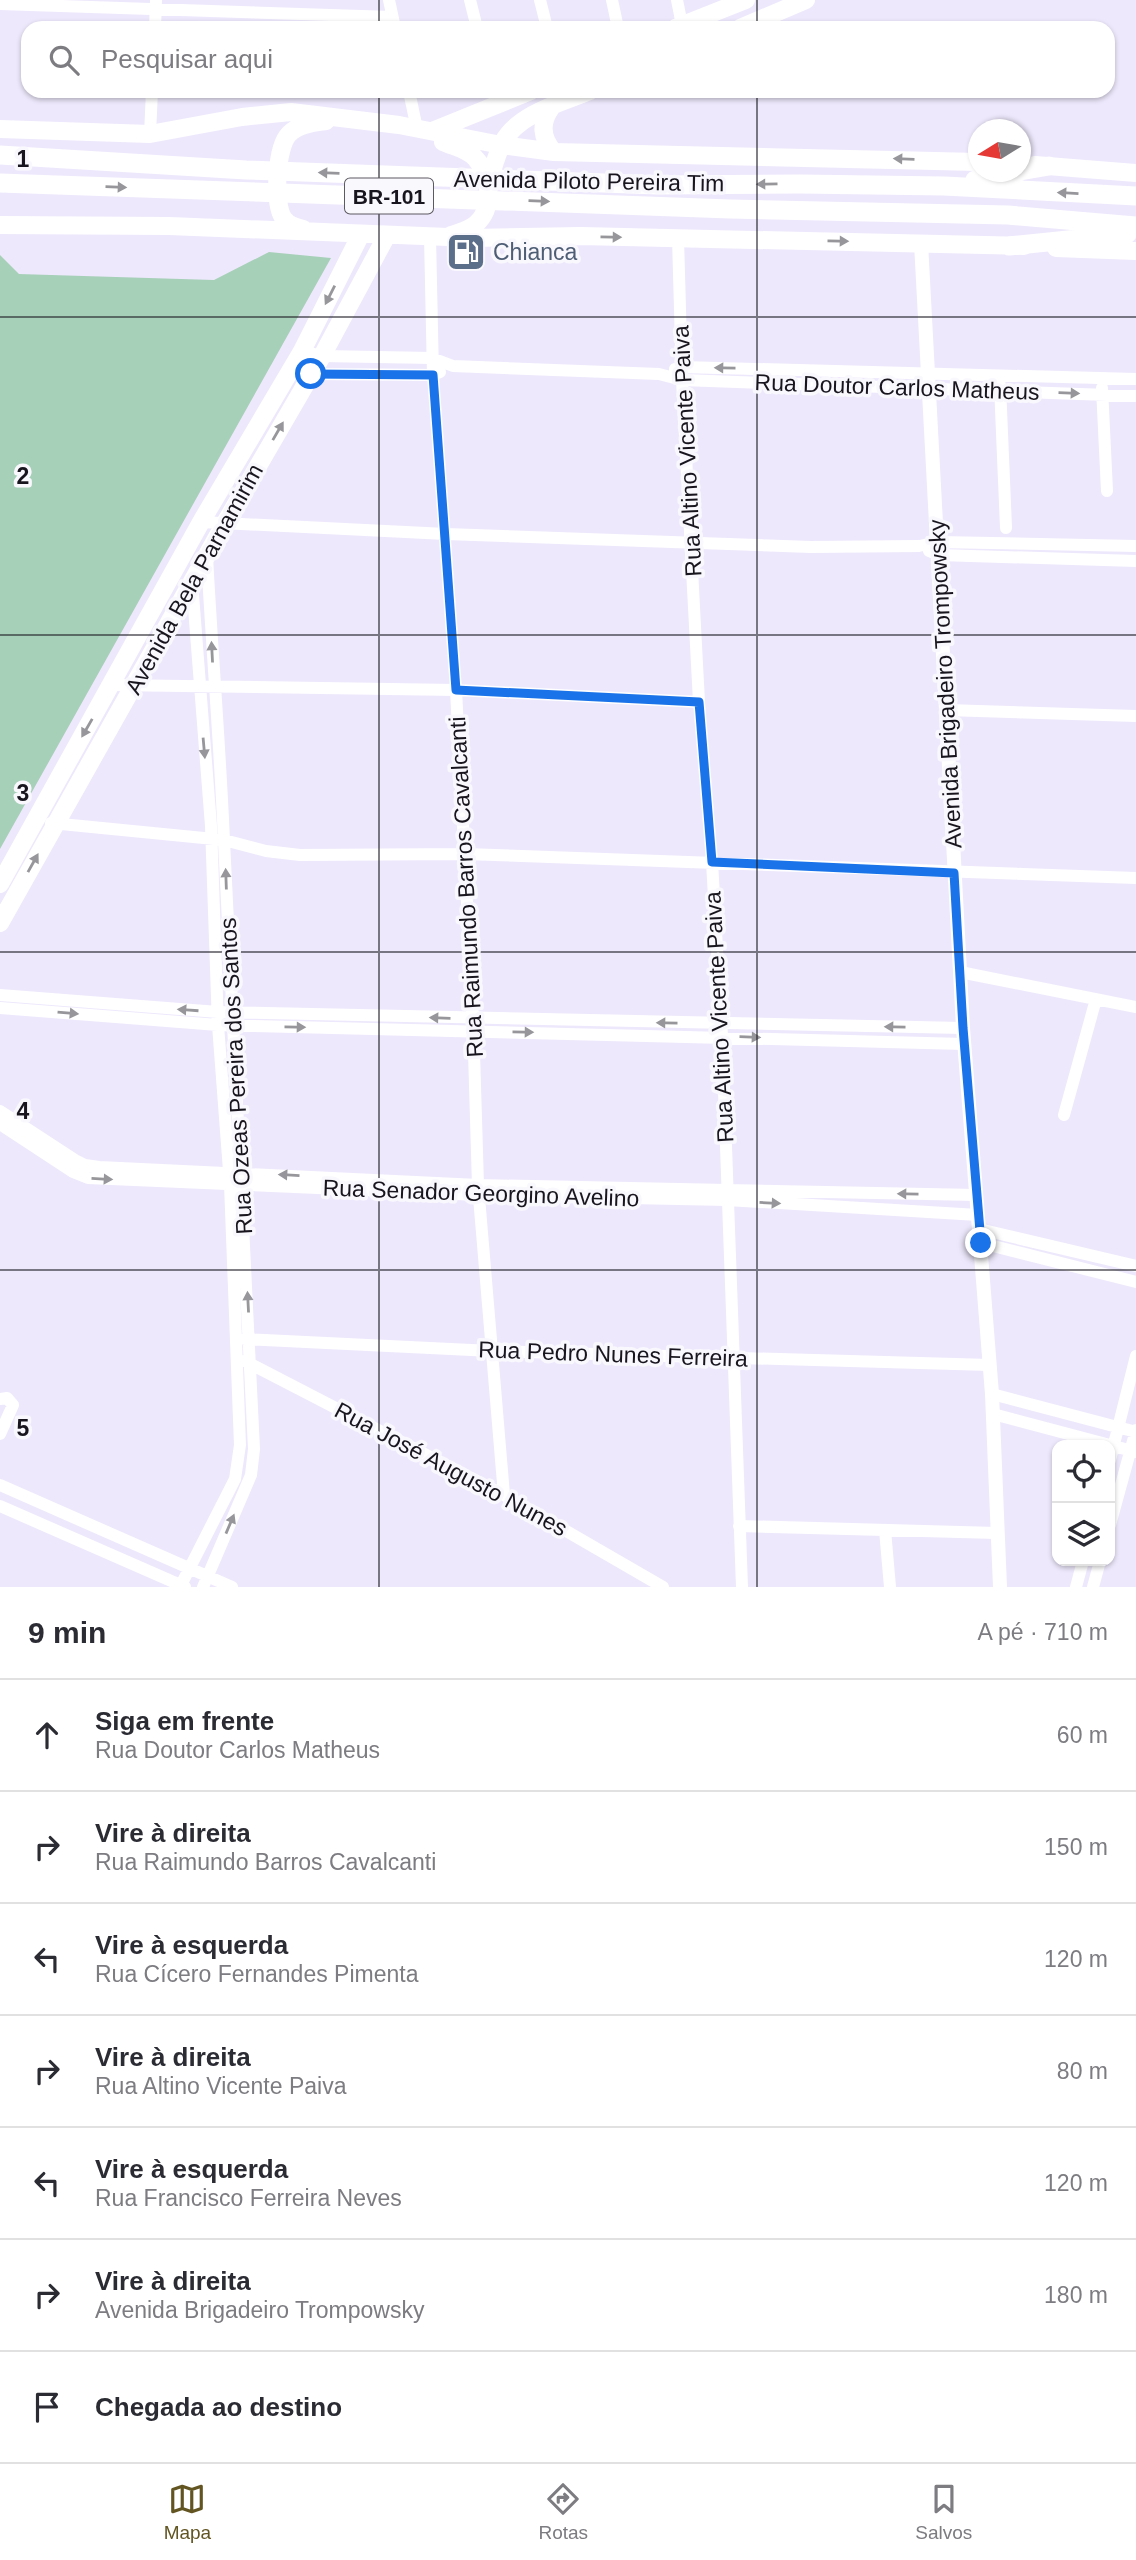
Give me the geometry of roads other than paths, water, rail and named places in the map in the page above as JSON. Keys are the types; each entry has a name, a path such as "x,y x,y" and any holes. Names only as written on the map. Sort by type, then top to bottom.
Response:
{"highway":[{"name":"Avenida Piloto Pereira Tim","path":"0,155 246,170 658,185 944,186 1136,196"},
{"path":"1031,169 1049,166"},
{"path":"944,186 968,181"},
{"name":"Avenida Piloto Pereira Tim","path":"0,183 730,209 1008,215 1136,226"},
{"path":"1009,246 1136,233"}],"main road":[{"path":"692,21 746,0"},
{"path":"756,21 806,0"},
{"path":"437,237 469,228 481,219 488,200 488,183 501,145 516,126 531,116 574,98"},
{"path":"423,131 493,99"},
{"path":"551,108 543,127 545,141 554,152"},
{"path":"0,129 150,134 242,117 291,112 346,118 554,152 968,162"},
{"path":"313,232 289,224 281,214 278,175 281,148 287,136 299,127 346,118"},
{"path":"423,131 475,158 488,183"},
{"path":"1031,165 1136,173"},
{"path":"0,225 169,226 437,237 921,243 1136,251"},
{"name":"Avenida Bela Parnamirim","path":"0,884 201,522 302,351 361,234"},
{"name":"Avenida Bela Parnamirim","path":"0,923 322,356 387,235"}],"street":[{"path":"389,0 393,21"},
{"path":"470,0 475,21"},
{"path":"540,0 545,21"},
{"path":"612,0 616,21"},
{"path":"677,0 679,21"},
{"path":"0,4 156,4 380,21"},
{"path":"150,134 152,98"},
{"path":"411,98 423,131"},
{"name":"Rua Raimundo Barros Cavalcanti","path":"437,237 432,358 456,690 473,1025 478,1190 504,1495"},
{"name":"Rua Altino Vicente Paiva","path":"678,238 682,374 699,702 722,1030 742,1587"},
{"name":"Avenida Brigadeiro Trompowsky","path":"921,243 963,1028 992,1394 1000,1587"},
{"name":"Rua Doutor Carlos Matheus","path":"302,351 322,356 432,358 453,366 659,374 930,372 1136,379"},
{"name":"Rua Doutor Carlos Matheus","path":"292,368 311,374 433,375 453,366"},
{"name":"Rua Doutor Carlos Matheus","path":"682,374 1136,396"},
{"path":"1000,374 1006,528"},
{"path":"1102,377 1107,491"},
{"path":"201,522 811,547 919,547 1136,561"},
{"path":"938,548 1136,546"},
{"name":"Rua Ozeas Pereira dos Santos","path":"205,1582 251,1475 254,1449 246,1253 236,1178 225,1019 207,555"},
{"name":"Rua Ozeas Pereira dos Santos","path":"192,582 200,686 218,840"},
{"path":"112,685 456,690 699,702"},
{"path":"946,710 1136,716"},
{"path":"34,822 218,840 266,851 300,855 465,853 1136,878"},
{"path":"960,972 1136,1007"},
{"path":"0,995 225,1019"},
{"path":"1064,1115 1096,999"},
{"path":"0,1008 225,1019 473,1025 722,1030 963,1028"},
{"path":"722,1030 964,1044"},
{"name":"Rua Senador Georgino Avelino","path":"0,1111 85,1165 113,1168 236,1178 478,1190 727,1195 977,1195"},
{"name":"Rua Senador Georgino Avelino","path":"0,1124 74,1172 88,1178 236,1178"},
{"name":"Rua Ozeas Pereira dos Santos","path":"182,1586 188,1568 229,1491 238,1466 240,1445 232,1253 236,1178"},
{"name":"Rua Senador Georgino Avelino","path":"727,1195 980,1229 1136,1266"},
{"name":"Rua Senador Georgino Avelino","path":"980,1229 1136,1282"},
{"path":"232,1253 246,1253"},
{"name":"Rua Pedro Nunes Ferreira","path":"236,1338 492,1351 990,1365"},
{"path":"1115,1441 1136,1356"},
{"name":"Rua José Augusto Nunes","path":"237,1358 250,1362 504,1495 657,1586"},
{"path":"992,1394 1136,1432 1133,1451 1115,1509"},
{"path":"0,1399 7,1398 13,1405 0,1434"},
{"path":"993,1414 1094,1440"},
{"path":"240,1445 254,1449"},
{"path":"1115,1445 1133,1451"},
{"path":"0,1485 188,1568 205,1582 232,1587"},
{"path":"229,1491 241,1499"},
{"path":"0,1506 182,1586"},
{"path":"66,1535 74,1517"},
{"path":"740,1527 997,1533"},
{"path":"885,1530 890,1587"},
{"path":"1076,1587 1082,1566"},
{"path":"1097,1586 1099,1566"}],"place":[{"name":"Chianca","path":"466,252"}]}
